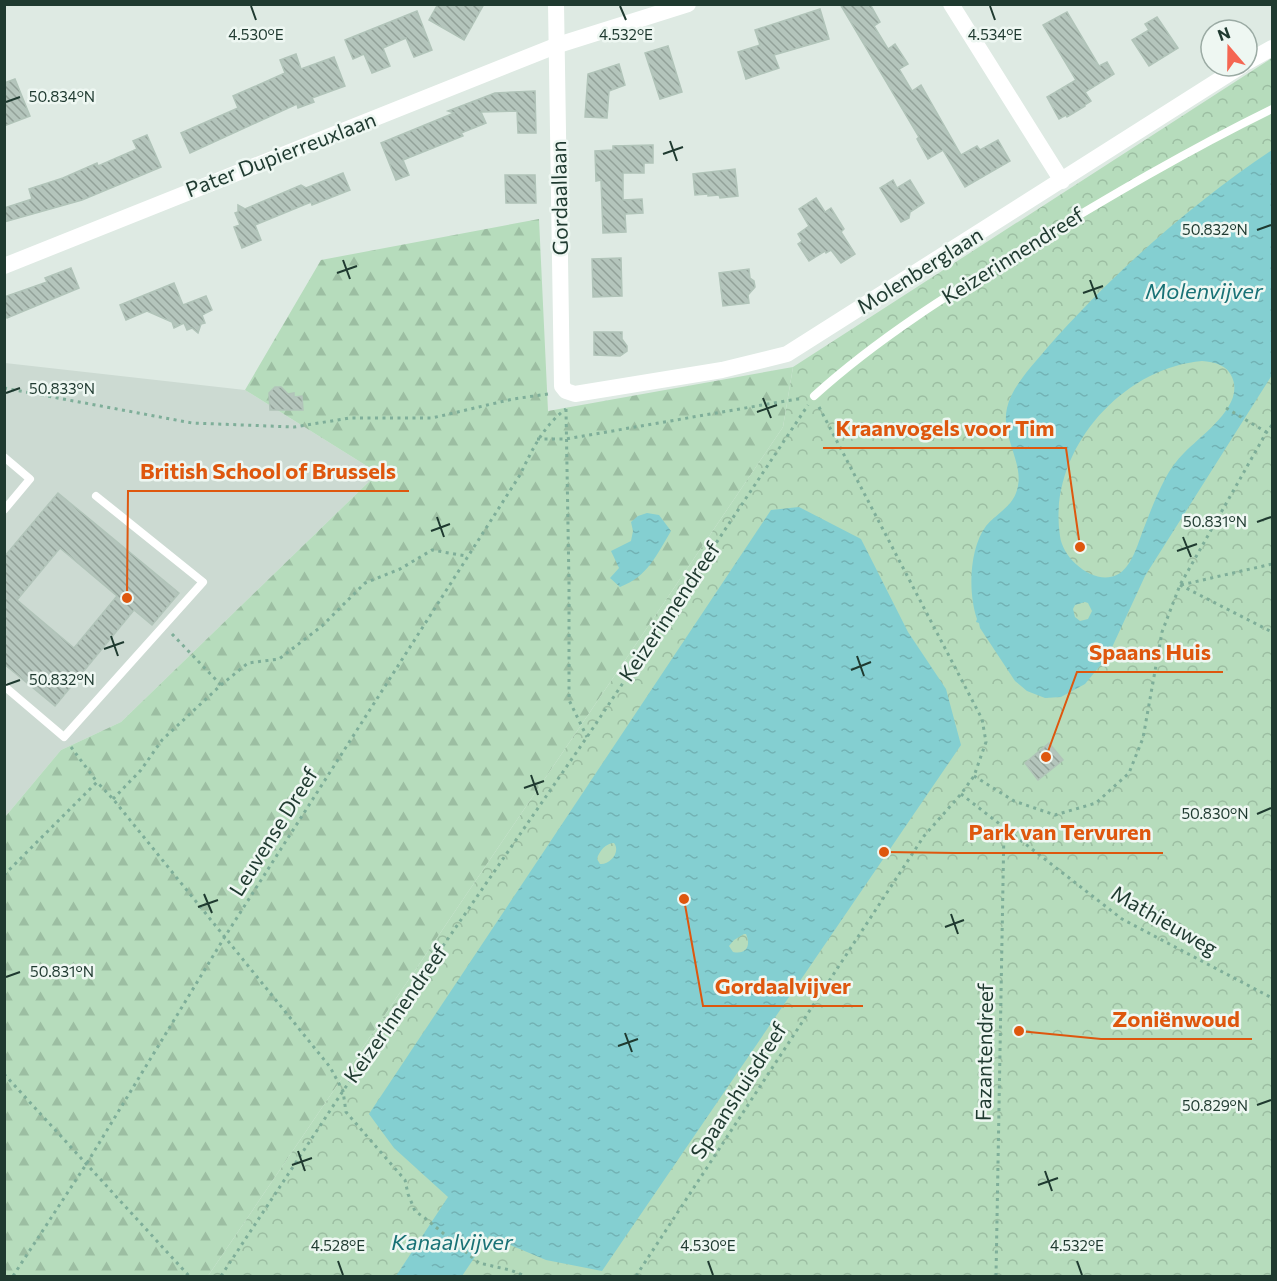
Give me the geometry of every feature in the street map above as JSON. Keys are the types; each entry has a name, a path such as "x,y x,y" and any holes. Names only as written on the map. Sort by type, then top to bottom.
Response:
{"street":[{"name":"Gordaallaan","path":"556,4 562,386 566,391"},
{"name":"Pater Dupierreuxlaan","path":"4,266 558,45 688,4"},
{"path":"951,4 1062,181"},
{"name":"Molenberglaan","path":"566,391 575,394 722,370 787,354 1222,78"}],"lane":[{"name":"Keizerinnendreef","path":"814,396 844,369 947,296 1109,196 1208,140 1272,109"},
{"path":"4,457 30,479 4,510"},
{"path":"4,686 64,737 204,582 96,496"}],"path":[{"path":"4,388 192,423 294,427 350,418 432,418 513,399 566,391"},
{"path":"537,439 566,439 814,396"},
{"name":"Keizerinnendreef","path":"221,1276 343,1091 587,736 814,396"},
{"name":"Spaanshuisdreef","path":"636,1276 924,836 974,776 986,742 982,719 814,396"},
{"path":"1226,408 1266,433"},
{"name":"Leuvense Dreef","path":"13,1276 87,1163 224,938 466,556 520,475 537,439 556,416 566,409 566,439"},
{"path":"974,776 1014,801 1055,814 1096,803 1129,773 1143,738 1162,632 1180,585 1272,425"},
{"path":"566,439 569,700 587,736"},
{"path":"113,799 141,770 162,740 248,663 279,659 322,626 365,583 400,569 432,550 466,556"},
{"path":"1180,585 1272,564"},
{"path":"1180,585 1272,632"},
{"path":"165,627 221,685"},
{"path":"64,737 97,782 330,1067 343,1091 346,1112 405,1180 415,1210 480,1263 525,1276"},
{"path":"4,875 97,782"},
{"name":"Mathieuweg","path":"961,794 1122,919 1272,998"},
{"name":"Fazantendreef","path":"996,1276 1004,827"},
{"path":"4,1074 189,1276"}],"shaded area":[{"path":"5,363 245,390 378,473 121,722 61,750 5,817"}],"green space":[{"path":"1272,58 1272,1276 208,1276 783,427 793,367 1241,78 1259,78 1259,66"},
{"path":"539,219 548,411 793,367 783,427 208,1276 5,1276 5,817 61,750 121,722 378,473 245,390 321,260"}],"water":[{"name":"Molenvijver","path":"1272,150 1272,375 1145,576 1108,656 1085,684 1061,697 1045,698 1027,691 1015,681 979,623 976,622 971,584 973,559 980,536 986,526 1010,503 1016,493 1018,472 1006,419 1013,392 1047,348 1098,293 1182,217","holes":["1202,361 1220,365 1230,373 1234,388 1227,409 1210,429 1181,456 1169,472 1134,555 1127,566 1118,574 1108,577 1087,572 1069,556 1060,536 1059,505 1065,475 1078,446 1095,420 1118,398 1143,380 1172,367","1085,602 1092,611 1088,619 1080,621 1075,617 1073,609 1075,605"]},
{"name":"Kanaalvijver","path":"799,507 861,539 908,632 946,689 961,745 602,1271 546,1260 489,1236 462,1276 396,1276 448,1197 394,1148 369,1114 771,510","holes":["614,843 615,854 607,862 600,864 597,859 601,850 608,844","744,934 747,938 747,948 742,952 733,952 729,946"]},
{"path":"647,513 659,515 671,531 656,557 644,571 620,587 610,578 619,568 611,551 631,541 633,531 631,522"}],"building":[{"path":"438,4 484,4 464,40 429,20"},
{"path":"840,4 870,4 880,22 874,26 888,49 895,44 908,64 899,69 912,91 921,85 961,155 977,146 980,150 998,140 1010,161 965,187 943,150 928,159 917,139 919,137"},
{"path":"820,9 829,39 774,55 779,68 746,79 738,52 760,45 755,30"},
{"path":"417,11 432,50 414,57 406,38 383,48 390,66 372,73 364,54 353,59 345,40"},
{"path":"1067,12 1099,66 1107,62 1114,74 1085,92 1091,101 1085,106 1059,119 1047,97 1076,80 1043,25"},
{"path":"1157,17 1178,48 1149,66 1132,40 1149,30 1145,24"},
{"path":"668,46 682,92 660,99 645,53"},
{"path":"296,54 301,69 334,57 345,86 312,98 314,102 298,108 297,104 190,153 181,133 238,108 233,96 285,73 280,60"},
{"path":"619,64 625,85 609,91 607,118 585,117 588,74"},
{"path":"15,79 30,116 4,126 4,83"},
{"path":"535,91 536,133 518,133 517,111 481,112 486,123 461,133 463,136 403,160 409,175 396,180 381,143 454,113 448,111 495,93"},
{"path":"147,135 161,167 82,200 4,222 4,208 32,199 29,189 63,178 97,163 98,166 137,149 133,141"},
{"path":"653,145 653,163 644,163 644,173 623,173 623,200 642,199 643,213 625,214 626,232 603,233 601,180 596,181 595,151 613,150 613,146"},
{"path":"735,169 738,196 720,198 719,195 695,195 693,174"},
{"path":"343,173 350,190 312,205 311,202 255,225 261,240 242,248 234,227 240,225 235,213 238,212 238,205 245,209 301,185 306,188"},
{"path":"505,175 535,175 536,203 506,203"},
{"path":"893,180 897,188 910,180 924,203 910,212 909,218 901,222 880,188"},
{"path":"816,198 825,212 831,208 844,229 841,232 855,254 841,263 831,250 809,261 798,244 802,241 798,234 809,226 799,209"},
{"path":"621,258 622,296 593,297 592,259"},
{"path":"71,268 79,288 7,318 4,310 4,297 47,282 45,278"},
{"path":"749,269 750,278 754,281 755,287 748,295 749,303 723,306 719,273"},
{"path":"174,283 183,305 206,296 212,310 202,315 205,323 201,324 198,333 192,328 187,330 184,323 174,328 172,322 147,311 126,320 120,305"},
{"path":"594,332 622,332 627,351 620,356 594,355"},
{"path":"275,387 281,387 288,394 294,393 294,397 302,396 303,410 270,410 269,393"},
{"path":"58,493 179,593 152,625 134,610 55,706 4,664 4,557","holes":["60,548 117,596 74,648 17,600"]},
{"path":"1049,743 1063,760 1038,780 1025,763"}],"place":[{"name":"Kraanvogels voor Tim","path":"1080,547"},
{"name":"British School of Brussels","path":"127,598"},
{"name":"Spaans Huis","path":"1046,757"},
{"name":"Park van Tervuren","path":"884,852"},
{"name":"Gordaalvijver","path":"684,899"},
{"name":"Zoniënwoud","path":"1019,1031"}]}
